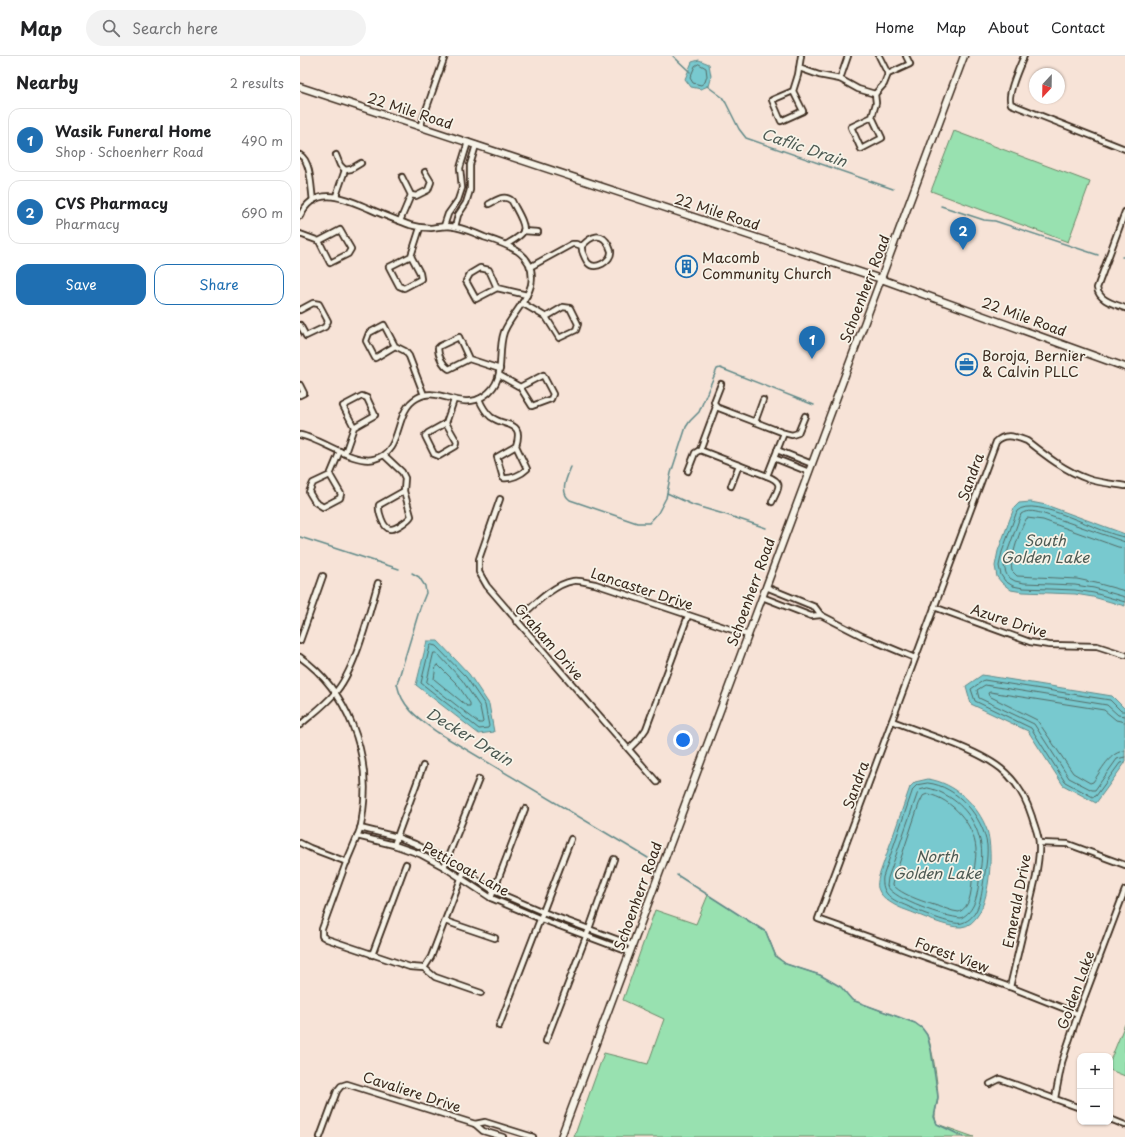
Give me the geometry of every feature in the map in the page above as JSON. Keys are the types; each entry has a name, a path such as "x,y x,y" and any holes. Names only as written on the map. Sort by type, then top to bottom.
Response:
{"street":[{"path":"420,127 444,56"},
{"path":"793,91 772,100 782,121 803,111 793,91 798,75 801,56"},
{"path":"840,79 848,56"},
{"path":"879,56 888,74"},
{"path":"872,117 851,127 861,149 882,138 872,117 876,103 875,94 884,84 888,74 910,64 906,56"},
{"name":"Schoenherr Road","path":"561,1137 964,56"},
{"path":"1024,56 1011,93 1010,102 1015,107 1125,149"},
{"path":"799,68 819,75 840,79 858,89 875,94"},
{"name":"22 Mile Road","path":"300,87 881,279 1125,367"},
{"path":"444,226 448,214 458,200 462,188 460,168 468,142"},
{"path":"455,227 458,215 466,203 470,190 470,165 476,145"},
{"path":"300,155 304,157 308,164 313,201"},
{"path":"336,155 340,165 345,170"},
{"path":"345,170 351,169 361,163"},
{"path":"336,196 345,170"},
{"path":"411,195 416,196 428,190 431,182 425,172"},
{"path":"400,222 411,195 402,177"},
{"path":"462,188 470,190"},
{"path":"300,216 306,206 313,201 325,196 336,196 400,222 420,228 444,226 455,227 507,244 522,253 530,267 532,280 527,295 504,333 500,352 499,375 492,388 479,399 466,402 436,395 424,395 414,400 407,407 392,447 384,455 369,460 362,460 316,440 300,435"},
{"path":"490,204 502,197 509,198 512,201 523,224 523,231"},
{"path":"1125,212 1097,288 1100,296 1125,308"},
{"path":"411,256 420,273 421,279 404,288 399,286 389,267 411,256 420,228"},
{"path":"300,234 319,242 330,263 348,254 351,249 340,230 319,242"},
{"path":"507,244 523,231 538,232"},
{"path":"597,236 601,236 606,239 611,251 611,256 608,260 597,266 592,266 588,264 581,250 582,246 597,236"},
{"path":"530,267 572,244 582,246"},
{"path":"497,288 489,270 480,268 470,274 466,281 476,299 497,288 527,295"},
{"path":"300,310 313,303 319,304 328,321 325,327 306,336 300,325"},
{"path":"522,303 546,317 560,338 576,330 578,324 570,308 563,308 546,317"},
{"path":"395,346 375,358 366,341 369,332 384,325 395,346 405,351 409,356 424,395"},
{"path":"469,359 458,337 438,348 439,356 449,369 469,359 500,369"},
{"path":"499,375 520,387 532,406 551,399 553,394 543,375 520,387"},
{"path":"688,471 695,453 700,450 716,408 714,402 721,384"},
{"path":"300,385 304,393 300,395"},
{"path":"330,475 341,494 340,498 323,507 315,502 310,492 313,483 330,475 354,427 375,415 367,398 362,396 343,406 354,427"},
{"path":"479,399 484,409 491,416 516,428 519,434 516,446 527,469 513,477 503,478 497,458 516,446"},
{"path":"446,423 457,442 456,446 439,456 434,454 425,436 446,423 454,400"},
{"path":"755,422 763,400"},
{"path":"716,408 792,435 798,433 805,416"},
{"path":"767,476 784,433"},
{"name":"Sandra","path":"818,919 996,442 1002,437 1013,436 1027,441 1058,464 1083,477 1105,483 1125,486"},
{"path":"700,450 776,480 779,486 772,502"},
{"path":"777,450 812,464"},
{"path":"384,455 402,472 404,478 404,491 411,516 407,521 392,530 389,529 379,514 379,505 404,491"},
{"path":"774,458 809,472"},
{"path":"731,486 738,465"},
{"name":"Graham Drive","path":"500,499 480,554 478,567 480,576 516,621 629,749 656,782"},
{"path":"300,641 324,576"},
{"name":"Lancaster Drive","path":"516,621 553,590 567,582 577,581 595,584 748,635"},
{"path":"300,725 335,694 351,666 378,583"},
{"path":"766,587 815,607 821,615 862,636 915,658"},
{"path":"762,597 811,616 821,615"},
{"name":"Azure Drive","path":"934,607 1010,636 1039,644 1097,646 1125,655"},
{"path":"629,749 646,729 688,616"},
{"path":"300,657 314,669 335,694 352,724 359,741 365,774 365,795 360,828 322,929 322,936 372,955 410,967 424,968 435,977 481,993"},
{"name":"Emerald Drive","path":"892,721 960,746 981,755 996,764 1008,775 1021,791 1030,809 1039,843 1036,877 1010,987"},
{"path":"394,845 423,766"},
{"path":"444,867 479,779"},
{"path":"491,898 525,809"},
{"name":"Petticoat Lane","path":"360,828 397,837 415,844 447,860 494,891 543,912 632,945"},
{"name":"Petticoat Lane","path":"357,836 394,845 420,854 444,867 491,898 540,919 629,952"},
{"path":"499,1026 571,839"},
{"path":"300,843 347,862"},
{"path":"1039,843 1068,844 1125,864"},
{"path":"546,1040 589,929 614,859"},
{"path":"372,955 406,864"},
{"path":"424,968 431,957 464,871"},
{"name":"Golden Lake","path":"1056,1098 1062,1062 1078,1014 1125,890"},
{"name":"Forest View","path":"818,919 1010,987 1078,1014"},
{"path":"445,921 495,938"},
{"path":"990,1084 1000,1079 1077,1107"},
{"name":"Cavaliere Drive","path":"320,1137 337,1091 341,1086 347,1084 475,1124 483,1131 503,1137"},
{"path":"1113,1121 1125,1125"},
{"name":"Cavaliere Drive","path":"475,1124 485,1122 533,1137"}],"green space":[{"path":"954,131 1090,182 1068,242 931,191"},
{"path":"708,895 766,932 776,956 786,964 820,975 841,987 852,1000 915,1023 922,1029 928,1038 936,1074 938,1101 935,1117 937,1124 974,1137 574,1137 604,1053 648,1064 664,1019 623,1000 655,910 696,924"},
{"path":"1125,1024 1125,1076 1113,1071 1113,1054"}],"water":[{"path":"699,60 709,64 711,76 708,86 701,89 691,87 685,79 692,62"},
{"name":"South Golden Lake","path":"1031,502 1046,505 1125,534 1125,606 1093,597 1075,594 1023,592 1011,590 1002,583 997,577 995,566 998,551 1014,508 1019,503"},
{"path":"427,641 438,641 469,674 489,704 494,732 479,734 416,685"},
{"path":"982,675 1112,696 1125,709 1125,763 1096,803 1063,785 1028,731 971,704 966,686"},
{"name":"North Golden Lake","path":"928,779 938,781 956,790 978,812 987,830 989,840 990,869 984,901 979,914 971,923 961,927 941,923 898,907 882,896 878,887 879,876 910,787 915,782"}],"waterway":[{"name":"Caflic Drain","path":"673,56 690,72"},
{"name":"Caflic Drain","path":"707,86 722,97 739,129 746,138 893,189"},
{"name":"Caflic Drain","path":"941,206 984,220 995,221 1098,255"},
{"path":"571,467 564,489 570,500 637,523 649,523 658,513 666,498 671,473 686,427 699,412 717,369 720,368 814,405"},
{"path":"667,493 693,505 766,528"},
{"name":"Decker Drain","path":"300,537 399,569"},
{"name":"Decker Drain","path":"412,573 419,577 425,586 426,593 397,684 399,692 407,706 412,712 437,732 648,858"},
{"name":"Decker Drain","path":"677,875 766,932 776,957 786,964 820,975 841,987 852,1000 915,1023 922,1028 927,1035 931,1050 938,1097 934,1117 937,1124 964,1137"}],"place":[{"name":"CVS Pharmacy","path":"963,250"},
{"name":"Macomb Community Church","path":"687,266"},
{"name":"Wasik Funeral Home","path":"812,359"},
{"name":"Boroja, Bernier & Calvin PLLC","path":"967,364"}]}
